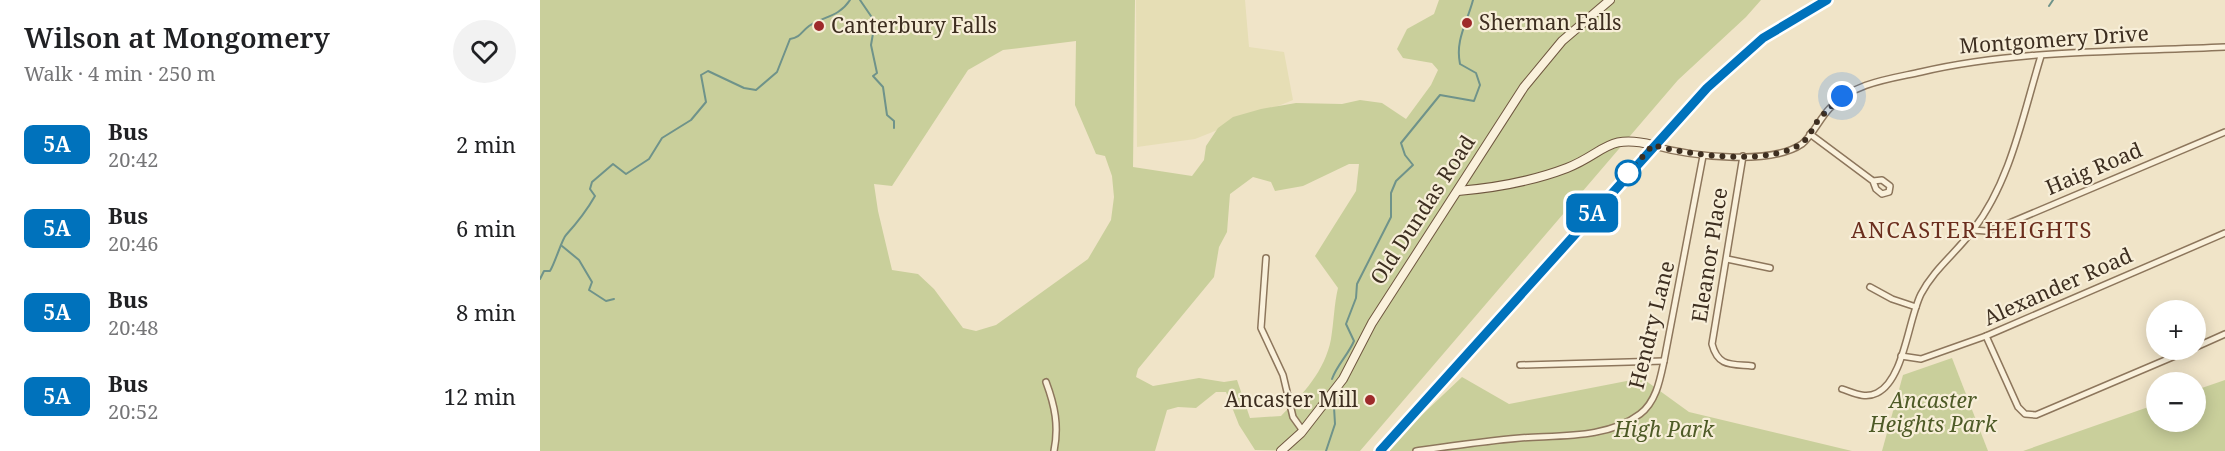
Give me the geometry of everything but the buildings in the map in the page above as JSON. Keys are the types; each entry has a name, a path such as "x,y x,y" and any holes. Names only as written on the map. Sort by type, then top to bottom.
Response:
{"street":[{"name":"Old Dundas Road","path":"1281,451 1303,431 1343,380 1372,323 1524,87 1562,41 1610,0"},
{"path":"1380,451 1653,145 1707,88 1763,38 1827,0"},
{"name":"Montgomery Drive","path":"1458,191 1534,178 1569,167 1623,140 1703,156 1743,156 1790,150 1804,142 1836,102 1857,88 1934,69 1991,60 2041,56 2225,47"},
{"path":"1842,389 1865,397 1877,393 1894,375 1916,307 1927,284 1973,230 2005,172 2041,56"},
{"name":"Haig Road","path":"1973,230 1986,231 2000,227 2225,132"},
{"path":"1810,134 1873,181"},
{"name":"Hendry Lane","path":"1416,451 1498,441 1582,435 1611,428 1641,414 1657,390 1664,361 1703,156"},
{"name":"Eleanor Place","path":"1743,156 1712,344 1716,358 1731,364 1752,366"},
{"name":"Alexander Road","path":"1901,356 1921,360 1986,336 2225,233"},
{"path":"1266,258 1261,328 1283,375 1293,417 1303,431"},
{"path":"1727,259 1770,268"},
{"path":"1870,287 1892,299 1916,307"},
{"path":"2206,343 2225,334"},
{"path":"1986,336 2018,407 2025,414 2036,415 2165,360"},
{"path":"1520,365 1664,361"},
{"path":"1046,382 1056,409 1058,429 1054,451"}],"shaded area":[{"path":"1136,0 1245,0 1249,47 1284,52 1293,100 1195,139 1137,147"}],"green space":[{"path":"540,0 1135,0 1133,167 1192,176 1204,160 1206,146 1218,128 1233,117 1261,109 1296,103 1342,104 1360,100 1382,103 1406,119 1431,85 1438,70 1432,63 1403,58 1397,49 1407,29 1434,14 1439,0 1761,0 1746,17 1678,80 1360,451 1255,450 1239,425 1226,392 1216,392 1196,408 1178,407 1167,410 1155,451 540,451","holes":["1076,41 1075,105 1096,154 1105,156 1112,176 1114,197 1111,220 1088,259 996,325 976,331 963,328 934,289 918,274 892,270 874,184 892,186 968,70 1003,50","1349,164 1359,164 1356,191 1315,256 1338,288 1328,351 1312,381 1281,416 1250,418 1237,380 1224,382 1199,378 1153,386 1136,377 1138,369 1214,277 1219,247 1227,232 1230,194 1253,177 1271,182 1275,191 1303,186"]},
{"name":"Ancaster Heights Park","path":"1952,358 1988,451 1882,451 1903,375"},
{"name":"High Park","path":"1462,377 1509,404 1642,378 1689,412 1852,451 1389,451 1407,429"},
{"path":"2225,380 2225,451 2023,451 2146,408 2146,432 2206,432 2206,387"}],"waterway":[{"path":"540,279 544,271 550,271 564,237 595,196 590,189 592,182 613,164 626,174 649,159 662,138 691,120 706,102 701,75 708,71 744,88 756,90 777,72 790,39 799,36 809,26 841,10 850,0"},
{"path":"860,0 875,22 871,45 877,73 873,76 883,87 887,115 894,121 894,128"},
{"path":"1332,379 1354,341 1346,324 1356,298 1357,284 1391,217 1391,193 1396,181 1413,165 1405,155 1401,143 1440,95 1474,101 1480,85 1476,73 1460,64 1459,55 1460,39 1473,0"},
{"path":"2049,6 2053,0"},
{"path":"562,246 579,260 592,282 589,290 606,301 614,299"},
{"path":"1326,451 1335,424 1334,407"}],"bus line":[{"name":"5A","path":"1380,451 1502,312 1707,88 1763,38 1827,0"}],"place":[{"name":"Sherman Falls","path":"1467,23"},
{"name":"Canterbury Falls","path":"819,26"},
{"name":"Ancaster Mill","path":"1370,400"}],"district":[{"name":"ANCASTER HEIGHTS","path":"1972,230"}],"route":[{"path":"1628,173 1653,145 1703,156 1743,156 1790,150 1804,142 1816,124 1842,96"}]}
